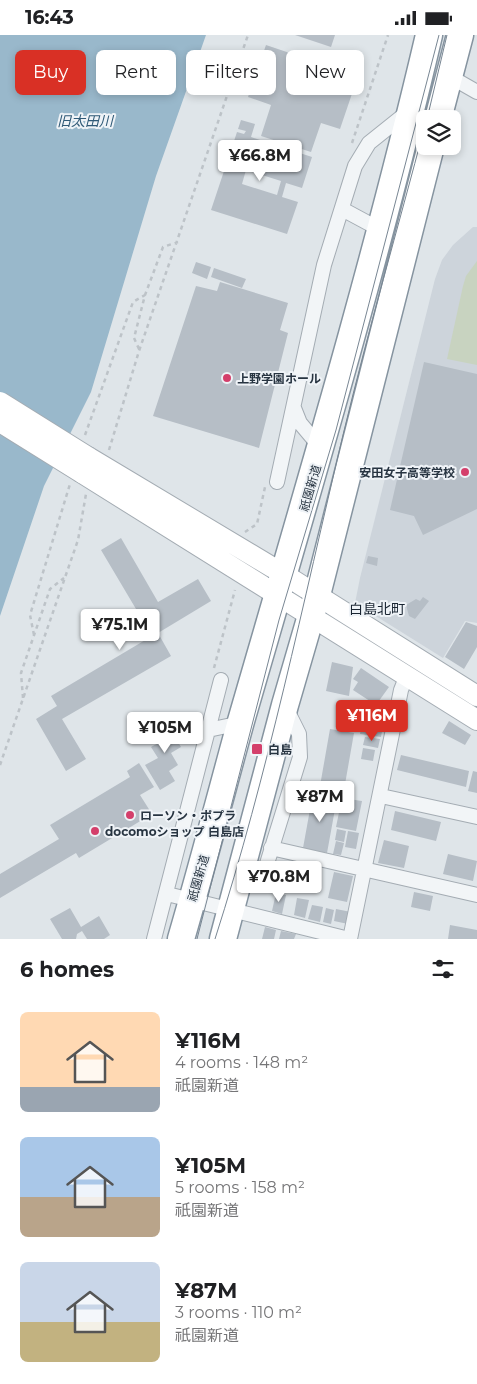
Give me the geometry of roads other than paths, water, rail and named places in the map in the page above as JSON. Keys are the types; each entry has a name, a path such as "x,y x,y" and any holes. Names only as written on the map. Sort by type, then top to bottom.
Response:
{"highway":[{"name":"祇園新道","path":"181,939 241,723 321,448 381,229 429,35"},
{"path":"440,110 459,39"},
{"path":"223,939 285,705 314,606 429,155"}],"street":[{"path":"449,76 477,92"},
{"path":"277,482 324,265 355,166 369,143 411,109"},
{"path":"342,209 381,229"},
{"path":"0,402 85,474"},
{"path":"294,408 300,423 321,448"},
{"path":"0,422 85,474 282,585 314,606 407,675 477,720"},
{"path":"314,606 477,696"},
{"path":"167,894 349,939 381,796 401,689 407,675"},
{"path":"154,939 221,680"},
{"path":"261,883 300,757 299,734 285,705"},
{"path":"208,730 241,723"},
{"path":"381,796 477,817"},
{"path":"271,848 477,895"}],"water":[{"name":"旧太田川","path":"0,35 206,35 201,50 186,50 186,91 156,176 91,392 44,486 0,616"}],"tram line":[{"path":"197,939 279,620 336,430 439,35"},
{"path":"429,110 447,35"},
{"path":"215,939 252,814 284,688 343,435 417,155"}],"place":[{"name":"上野学園ホール","path":"227,378"},
{"name":"安田女子高等学校","path":"465,472"},
{"name":"白島","path":"257,749"},
{"name":"ローソン・ポプラ","path":"130,815"},
{"name":"docomoショップ 白島店","path":"95,831"}],"district":[{"name":"白島北町","path":"377,609"}]}
